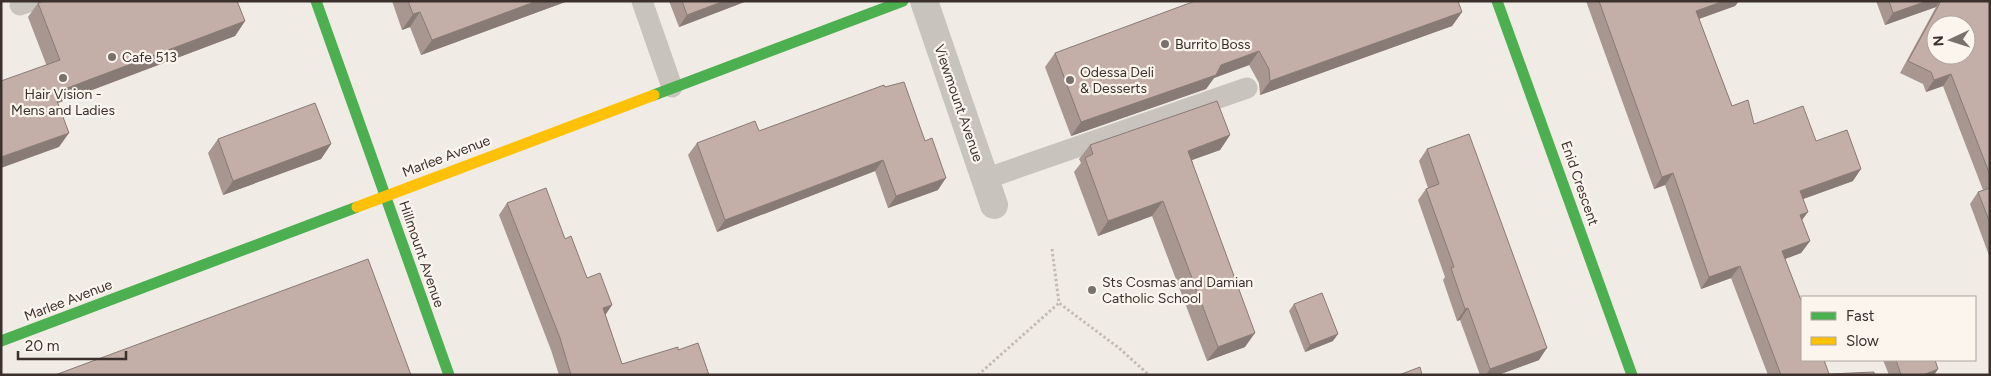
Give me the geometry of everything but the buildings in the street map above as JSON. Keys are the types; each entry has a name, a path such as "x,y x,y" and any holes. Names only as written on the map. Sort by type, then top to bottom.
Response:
{"street":[{"name":"Hillmount Avenue","path":"316,1 449,375"},
{"name":"Marlee Avenue","path":"1,341 903,1"},
{"name":"Viewmount Avenue","path":"924,1 994,204"},
{"name":"Enid Crescent","path":"1497,1 1632,375"}],"lane":[{"path":"642,1 672,87"},
{"path":"985,179 1247,88"}],"path":[{"path":"1052,249 1059,303 1119,348 1149,375"},
{"path":"978,375 1059,303"}],"traffic: fast":[{"path":"316,1 449,375"},
{"path":"654,95 903,1"},
{"path":"1497,1 1632,375"},
{"path":"1,341 357,207"}],"traffic: slow":[{"path":"357,207 654,95"}],"place":[{"name":"Burrito Boss","path":"1165,44"},
{"name":"Cafe 513","path":"112,57"},
{"name":"Hair Vision - Mens and Ladies","path":"63,78"},
{"name":"Odessa Deli & Desserts","path":"1070,80"},
{"name":"Sts Cosmas and Damian Catholic School","path":"1092,290"}]}
